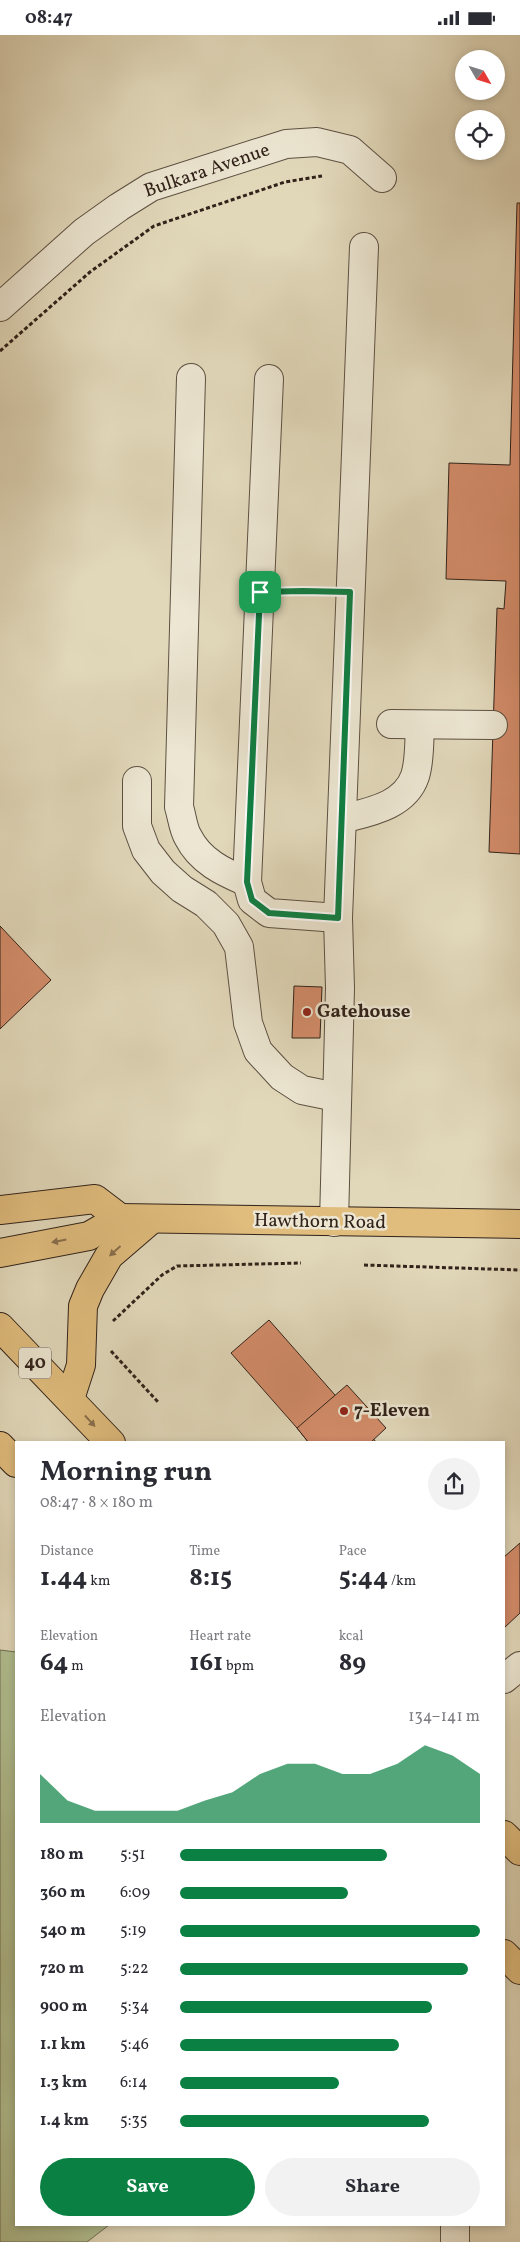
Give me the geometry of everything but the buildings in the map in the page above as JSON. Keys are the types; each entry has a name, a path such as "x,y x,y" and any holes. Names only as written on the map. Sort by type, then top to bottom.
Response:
{"main road":[{"path":"0,1210 95,1199 120,1218 89,1236 0,1253"},
{"name":"Hawthorn Road","path":"120,1218 520,1224"},
{"path":"70,1399 81,1365 83,1306 90,1289 109,1257 152,1219"},
{"name":"40","path":"0,1327 109,1441"},
{"path":"505,1836 520,1851"},
{"path":"505,1955 520,1970"}],"street":[{"name":"Bulkara Avenue","path":"0,307 84,232 151,187 286,144 317,142 350,150 382,178"},
{"path":"334,1222 340,988 338,918 364,247"},
{"path":"191,378 179,807 188,837 207,862 247,882"},
{"path":"269,379 247,882 252,900 269,913 338,918"},
{"path":"391,724 493,725"},
{"path":"342,819 380,809 405,794 416,775 420,725"},
{"path":"137,781 138,826 146,850 164,872 182,889 206,905 226,925 239,947 248,1023 258,1051 282,1077 302,1090 336,1097"},
{"path":"505,1678 520,1665"},
{"path":"455,2226 455,2242"}],"path":[{"path":"0,351 90,272 154,226 285,182 322,176"},
{"path":"260,592 350,592"},
{"path":"111,1323 162,1275 177,1266 301,1263"},
{"path":"364,1265 520,1270"},
{"path":"105,1345 158,1403"}],"green space":[{"path":"0,1650 15,1652 15,2226 108,2226 87,2242 0,2242"}],"place":[{"name":"Gatehouse","path":"307,1012"},
{"name":"7-Eleven","path":"344,1411"}],"route":[{"path":"260,592 350,592 338,918 269,913 252,900 247,882 260,592"}]}
